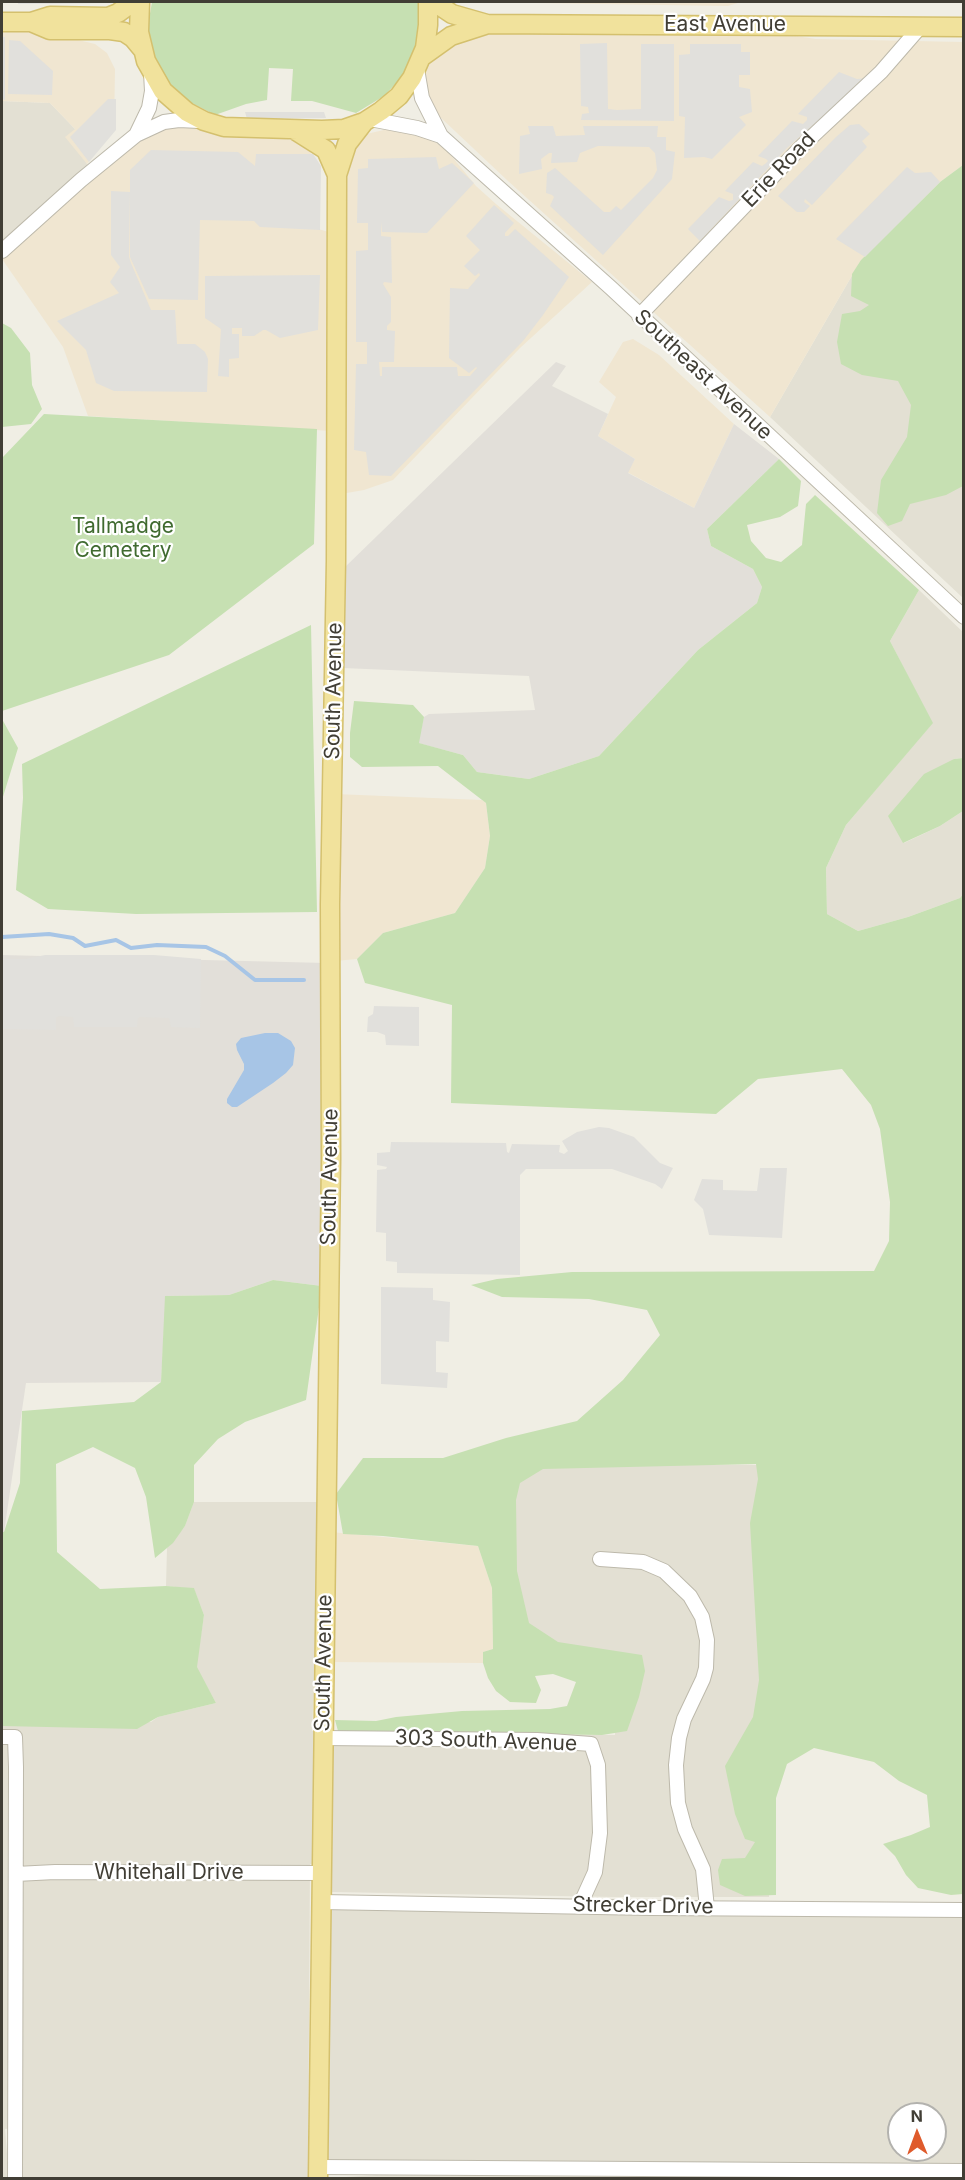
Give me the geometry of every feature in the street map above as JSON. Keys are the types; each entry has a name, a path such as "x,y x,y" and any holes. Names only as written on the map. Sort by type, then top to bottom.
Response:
{"main road":[{"path":"2,22 31,22 50,16 114,15 133,2"},
{"path":"140,2 138,23 143,50 151,73 163,92 173,101 204,121 237,128 295,130 336,130 367,120 399,96 420,63 428,32 428,2"},
{"name":"East Avenue","path":"434,2 452,14 487,24"},
{"path":"31,22 50,30 124,32 133,38 143,50"},
{"name":"East Avenue","path":"420,63 461,31 487,24 963,27"},
{"name":"South Avenue","path":"319,2173 331,1159 330,904 336,561 337,176 347,144 367,120"},
{"name":"South Avenue","path":"295,130 327,150 337,176"}],"street":[{"name":"Erie Road","path":"639,316 801,146 881,72 921,26"},
{"name":"Southeast Avenue","path":"420,63 422,99 441,136 639,316 963,617"},
{"path":"136,135 148,108 152,91 151,73"},
{"name":"Southeast Avenue","path":"367,120 417,128 441,136"},
{"path":"2,251 81,180 136,135 164,122 204,121"},
{"path":"600,1559 643,1562 664,1571 690,1596 702,1617 707,1641 706,1668 684,1719 676,1765 678,1803 685,1829 703,1869 706,1908"},
{"path":"8,1737 16,1874 15,2178"},
{"name":"303 South Avenue","path":"323,1737 537,1740 591,1744 598,1765 600,1833 595,1872 580,1905"},
{"name":"Whitehall Drive","path":"16,1874 55,1872 322,1873"},
{"name":"Strecker Drive","path":"322,1902 963,1910"},
{"path":"319,2173 963,2171"}],"shaded area":[{"path":"18,2 115,2 18,4"},
{"path":"472,2 741,2 728,6"},
{"path":"2,22 95,44 107,53 115,69 114,129 87,164 65,137 75,129 50,103 2,101"},
{"path":"482,33 796,36 816,39 963,42 963,165 940,182 861,260 770,417 508,181 439,116 429,99 424,83 428,63 440,48"},
{"path":"2,37 5,37 5,100 2,99"},
{"path":"9,40 20,41 53,71 52,95 8,94"},
{"path":"607,43 608,109 617,110 641,109 641,44 674,44 674,121 581,120 582,114 589,113 588,107 581,106 580,44"},
{"path":"690,44 741,44 741,52 750,52 750,75 739,75 739,87 750,89 752,112 739,117 746,125 712,159 684,158 685,117 679,116 679,55 690,54"},
{"path":"839,72 857,79 866,78 787,148 700,241 688,229 719,197 729,201 733,200 733,194 725,191 753,162 762,166 768,161 758,156 792,121 803,124 807,120 807,117 798,114"},
{"path":"108,99 116,99 116,130 89,162 70,137"},
{"path":"2,101 50,103 75,129 91,171 2,251"},
{"path":"245,112 324,112 326,118 247,119"},
{"path":"201,124 303,142 319,166 318,229 329,232 331,431 88,416 63,347 2,259 117,154 158,126"},
{"path":"859,124 870,134 862,141 867,147 812,205 805,199 804,202 810,206 804,212 797,212 778,196 836,137 850,125"},
{"path":"528,126 553,126 556,136 585,135 583,126 658,126 657,137 666,137 666,150 675,152 672,179 603,255 550,206 554,197 546,193 547,173 555,168 604,212 610,212 616,206 621,210 653,178 657,170 655,153 649,147 598,146 580,153 577,162 551,163 552,153 549,153 541,159 542,169 519,174 520,136 530,134"},
{"path":"388,129 432,139 449,153 476,186 496,204 592,282 520,348 393,480 364,490 341,494 345,160 358,136"},
{"path":"151,150 238,152 255,166 256,154 313,154 321,166 320,230 260,227 254,221 200,220 198,300 149,299 130,257 129,192 129,257 131,263 151,310 175,310 177,344 195,344 205,352 208,359 207,392 114,391 96,383 86,350 57,321 119,293 110,282 120,267 111,255 111,191 130,192 130,170"},
{"path":"436,157 439,169 452,163 474,183 427,233 382,232 381,222 381,236 391,237 392,283 384,282 383,284 391,297 391,322 387,330 395,331 394,362 379,362 380,376 382,376 382,367 457,367 458,376 470,376 477,368 469,373 449,358 450,288 468,289 480,275 479,273 475,276 464,266 480,250 466,236 494,205 514,223 505,236 515,229 569,277 523,341 391,476 369,475 366,452 354,450 356,364 367,364 367,342 356,342 356,251 368,250 368,223 357,223 358,169 368,168 368,159"},
{"path":"963,165 963,598 770,417 861,260"},
{"path":"907,167 915,173 931,172 940,182 865,257 836,239"},
{"path":"320,275 318,330 280,338 266,330 254,336 242,336 242,328 232,328 232,334 239,334 239,358 229,359 229,377 218,376 221,329 205,318 205,276"},
{"path":"633,339 659,355 734,424 694,508 627,472 635,459 598,436 616,397 599,382 623,342"},
{"path":"556,362 566,366 552,386 608,414 598,436 635,459 628,473 694,508 734,424 779,459 707,529 711,546 753,569 762,587 757,603 698,650 599,756 529,779 477,772 463,755 418,743 424,717 429,714 535,710 529,676 343,668 343,569"},
{"path":"919,590 963,632 963,758 954,759 904,843 940,826 963,811 963,894 960,898 908,917 858,931 827,914 826,868 846,825 932,723 890,641"},
{"path":"335,794 482,800 486,803 490,836 485,868 455,913 383,933 357,959 335,961"},
{"path":"2,955 326,963 322,1286 273,1280 229,1295 166,1296 161,1382 26,1383 4,1532 2,1532"},
{"path":"45,955 154,955 201,959 200,1028 171,1027 169,1018 140,1017 137,1027 74,1027 73,1017 58,1016 56,1030 2,1029 2,959 26,959"},
{"path":"374,1006 419,1007 419,1046 386,1045 385,1035 367,1032 368,1017 373,1014"},
{"path":"599,1127 634,1137 660,1163 673,1168 662,1189 655,1184 612,1169 526,1169 520,1175 520,1275 397,1273 397,1262 386,1261 386,1233 376,1232 377,1170 387,1167 377,1165 377,1153 390,1152 391,1142 506,1143 509,1153 512,1144 560,1145 559,1152 564,1154 568,1151 562,1141 577,1132"},
{"path":"760,1168 787,1168 782,1238 709,1235 703,1209 694,1200 702,1179 723,1180 723,1190 757,1191"},
{"path":"381,1287 433,1288 433,1300 450,1302 449,1342 436,1341 436,1372 448,1373 447,1388 381,1384"},
{"path":"503,1464 770,1465 769,1897 332,1892 332,1864 310,1864 308,2178 20,2178 20,2128 5,2129 9,2178 2,2178 2,1719 151,1722 158,1717 216,1703 196,1667 204,1615 194,1589 166,1586 167,1548 185,1526 194,1502 322,1502 312,1731 615,1735 616,1660 503,1659"},
{"path":"331,1532 478,1546 492,1588 493,1649 483,1652 483,1663 328,1662"},
{"path":"322,1902 963,1910 963,2171 319,2167"},
{"path":"376,2175 964,2176 963,2178 331,2178"}],"green space":[{"path":"152,2 418,2 419,26 416,50 401,78 384,96 356,113 312,101 291,101 293,69 269,68 267,100 246,104 215,115 186,100 162,77 152,49 148,25"},
{"path":"963,165 963,486 946,495 910,504 902,521 888,526 877,513 881,480 907,437 911,405 898,381 862,375 841,364 837,342 842,314 860,311 869,305 851,296 852,274 861,260 940,182"},
{"path":"2,323 11,328 30,353 32,385 42,409 31,424 2,427"},
{"name":"Tallmadge Cemetery","path":"44,414 317,429 314,544 169,655 2,711 2,458"},
{"path":"779,459 801,481 798,506 780,517 747,525 751,541 766,558 781,562 802,545 806,504 815,495 919,590 890,641 933,723 846,825 826,868 827,914 858,931 908,917 960,898 963,894 963,1894 951,1895 918,1888 906,1875 895,1856 883,1844 930,1827 927,1795 899,1781 874,1762 814,1748 787,1764 776,1798 776,1895 745,1896 720,1885 718,1870 722,1859 745,1858 755,1842 745,1839 735,1814 725,1766 753,1717 759,1680 750,1523 758,1479 756,1464 543,1469 520,1483 516,1500 517,1571 529,1623 558,1642 642,1655 645,1671 627,1731 602,1735 338,1731 335,1720 376,1721 462,1711 550,1709 567,1706 576,1682 553,1674 535,1676 541,1690 536,1703 510,1702 496,1691 483,1663 483,1652 493,1649 492,1588 478,1546 343,1534 336,1494 363,1458 443,1458 506,1438 577,1421 623,1380 660,1335 647,1310 589,1299 502,1297 471,1285 497,1279 572,1272 874,1271 889,1241 890,1202 880,1129 871,1105 842,1069 758,1079 716,1114 451,1103 452,1005 365,983 357,959 383,933 455,913 485,868 490,836 486,803 438,766 362,767 350,757 354,701 413,705 424,717 419,743 463,755 477,772 529,779 599,756 698,650 757,603 762,587 753,569 711,546 707,529"},
{"path":"311,625 317,912 136,914 48,909 16,890 23,798 22,764"},
{"path":"2,719 18,748 2,800"},
{"path":"963,758 963,811 940,826 903,843 888,816 924,774 954,759"},
{"path":"273,1280 322,1286 306,1400 245,1422 218,1439 194,1465 194,1502 185,1526 173,1543 155,1558 146,1497 135,1468 93,1447 56,1464 57,1552 100,1589 166,1586 194,1588 204,1615 197,1667 216,1703 158,1717 137,1729 2,1726 2,1532 4,1532 20,1483 22,1411 134,1402 161,1382 165,1296 229,1295"}],"water":[{"path":"278,1033 291,1041 295,1048 293,1065 273,1083 237,1107 232,1107 227,1103 227,1099 244,1070 236,1044 241,1038"}],"waterway":[{"path":"2,937 49,934 73,938 85,946 116,940 131,948 157,945 206,947 225,956 255,980 304,980"}]}
